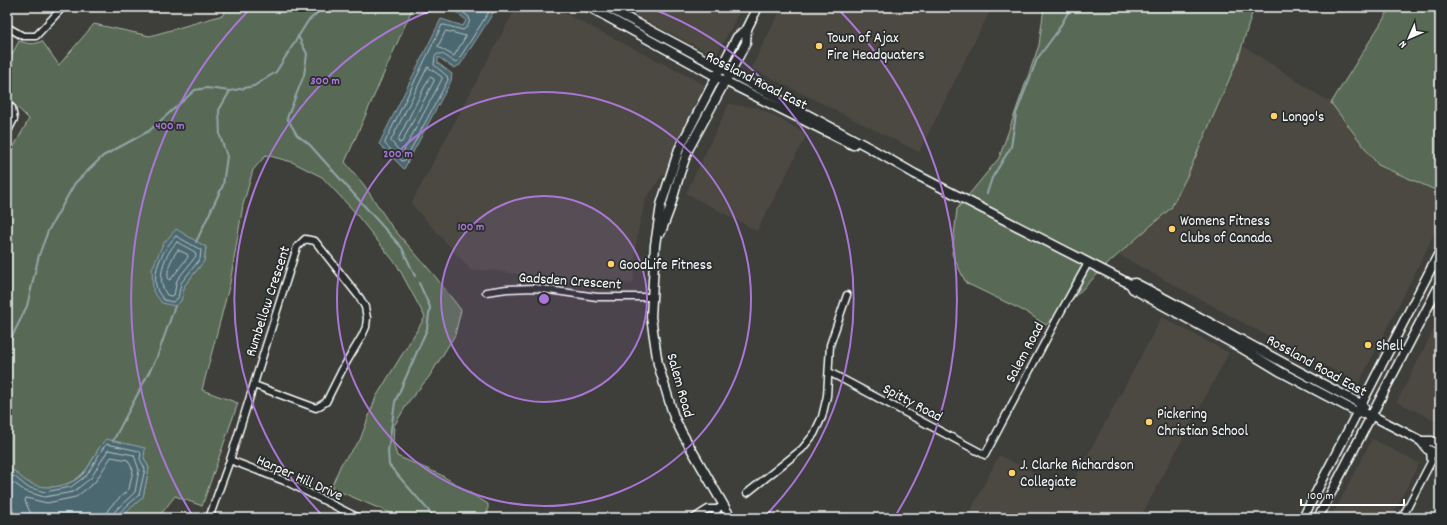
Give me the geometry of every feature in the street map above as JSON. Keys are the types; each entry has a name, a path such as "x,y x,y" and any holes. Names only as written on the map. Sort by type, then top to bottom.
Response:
{"main road":[{"name":"Rossland Road East","path":"589,7 717,77 862,150 915,174"},
{"name":"Rossland Road East","path":"607,7 915,174 1130,284 1133,289 1243,349 1281,372 1357,412 1371,415"},
{"name":"Salem Road","path":"656,245 670,208 688,150 746,43 747,30 758,7"},
{"name":"Salem Road","path":"731,518 720,507 674,417 658,364 651,317 656,245 661,205 679,149 737,37 747,30"},
{"path":"1303,518 1440,251"},
{"path":"1432,266 1440,270"},
{"name":"Rossland Road East","path":"1130,284 1135,283 1361,404 1371,415"},
{"path":"1318,518 1440,284"},
{"path":"1371,415 1421,441 1427,449 1440,457"},
{"path":"1421,441 1432,441 1440,446"}],"street":[{"path":"7,27 23,36 36,36 63,7"},
{"path":"7,104 12,108 14,118 7,134"},
{"name":"Rumbellow Crescent","path":"209,518 230,460 297,247 305,239 315,241 360,298 365,307 367,318 366,327 326,402 316,408 254,385"},
{"name":"Salem Road","path":"986,455 1088,263"},
{"name":"Gadsden Crescent","path":"486,292 507,289 535,288 597,297 652,297"},
{"path":"747,493 802,448 814,434 822,417 827,396 830,345 847,295"},
{"name":"Spitty Road","path":"829,372 986,455"},
{"path":"1402,518 1431,462 1430,451"},
{"path":"1431,462 1440,457"},
{"name":"Harper Hill Drive","path":"230,460 287,482 359,518"},
{"path":"694,518 708,508 720,507 715,518"}],"shaded area":[{"path":"516,7 552,7 705,85 693,115 665,172 645,200 637,237 633,284 559,282 526,275 488,270 472,271 411,204"},
{"path":"619,7 742,7 716,56"},
{"path":"782,7 992,7 919,152 751,68"},
{"path":"1242,45 1331,103 1378,165 1440,192 1440,220 1422,259 1359,383 1275,340 1119,255 1171,208 1238,59"},
{"path":"729,104 759,108 807,134 757,231 686,193"},
{"name":"Pickering Christian School","path":"1162,317 1229,353 1140,518 967,518 999,455 1069,490"},
{"path":"1440,317 1440,423 1397,402"},
{"path":"1372,439 1419,463 1391,518 1331,518"}],"green space":[{"path":"227,7 413,7 345,162 364,185 392,227 434,275 461,310 455,335 429,377 409,401 394,426 393,442 397,456 441,475 488,504 488,518 402,518 331,488 341,464 360,440 376,397 425,317 397,265 352,209 322,177 292,162 266,155 253,170 243,205 230,283 202,390 238,403 202,506 175,496 158,518 120,518 143,497 149,468 144,458 113,441 106,440 84,472 79,477 66,484 44,487 26,481 13,470 7,477 7,159 29,119 7,99 7,64 19,41 31,44 42,41 59,65 94,24 150,36 223,15","holes":["196,242 206,247 204,261 185,285"]},
{"path":"1044,7 1254,7 1238,59 1188,174 1171,208 1112,260 1046,325 1026,312 966,283 952,254 957,209 999,158 1039,45"},
{"path":"1391,7 1440,7 1440,192 1378,165 1331,103"},
{"path":"7,496 16,518 7,518"}],"water":[{"path":"450,7 497,7 460,65 454,68 438,57 438,63 452,74 451,81 404,169 379,144 441,19 463,26 466,20"},
{"path":"176,229 206,247 204,261 185,285 181,301 175,306 162,303 153,291 152,269 163,244"},
{"path":"106,439 145,448 144,458 149,468 143,497 120,518 16,518 7,496 7,477 13,470 26,481 44,487 58,486 72,482 84,473"}],"waterway":[{"path":"7,347 27,306 39,255 48,231 75,183 103,156 149,131 195,90 207,88 230,91 254,86 276,72 308,21 324,7"},
{"path":"340,7 345,7"},
{"path":"987,193 992,178 1011,147 1016,114 1037,59 1057,32 1071,7"},
{"path":"298,36 307,54 304,75 287,118 297,135 309,144 402,248 415,276"},
{"path":"196,242 223,185 227,156 220,136 219,110 230,91"},
{"path":"419,283 430,307 427,329 395,402 388,451 389,465 435,518"},
{"path":"113,441 157,357 175,306"}],"place":[{"name":"Town of Ajax Fire Headquaters","path":"819,46"},
{"name":"Longo's","path":"1274,116"},
{"name":"Womens Fitness Clubs of Canada","path":"1172,229"},
{"name":"GoodLife Fitness","path":"611,264"},
{"name":"Shell","path":"1368,345"},
{"name":"Pickering Christian School","path":"1149,422"},
{"name":"J. Clarke Richardson Collegiate","path":"1012,473"}]}
